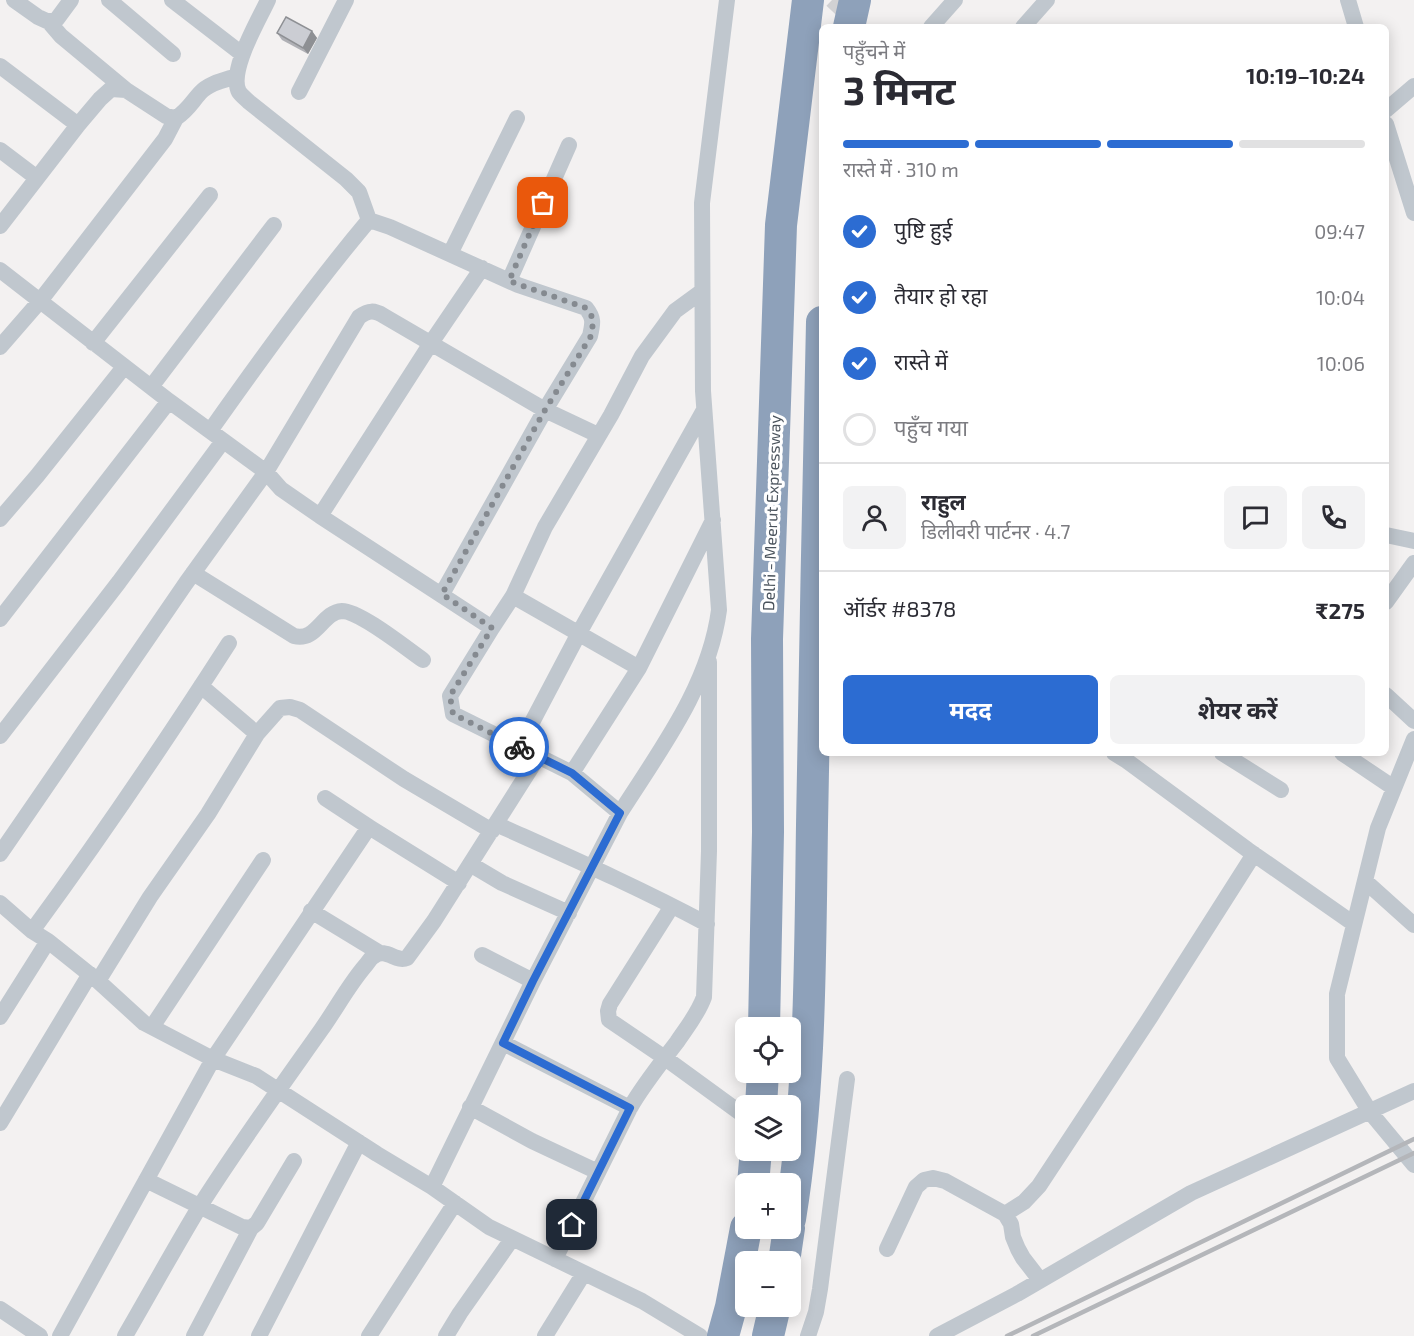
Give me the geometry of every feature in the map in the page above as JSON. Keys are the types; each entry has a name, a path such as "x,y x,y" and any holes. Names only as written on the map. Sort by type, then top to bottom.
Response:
{"highway":[{"name":"Delhi - Meerut Expressway","path":"764,1017 768,832 767,639 781,225 808,0"},
{"path":"850,24 855,0"},
{"path":"797,1173 806,1074 810,981 819,444"},
{"path":"723,1336 744,1239"},
{"path":"768,1336 772,1317"}],"street":[{"path":"14,0 49,22 61,36 126,90 166,116 176,118"},
{"path":"49,22 57,18 71,0"},
{"path":"109,0 173,54"},
{"path":"172,0 242,54"},
{"path":"268,0 242,54 237,76 239,91 249,102 346,178 359,192 369,220"},
{"path":"298,93 346,0"},
{"path":"432,1187 533,981 620,813 684,711 709,655 717,629 720,610 704,410 701,292 702,203 727,0"},
{"path":"933,24 956,0"},
{"path":"1026,24 1047,0"},
{"path":"1348,0 1355,24"},
{"path":"0,66 78,125"},
{"path":"0,347 40,301 165,139 176,118 187,111 202,91 237,76"},
{"path":"1389,107 1414,86"},
{"path":"0,226 100,99 111,89 126,90"},
{"path":"450,254 517,118"},
{"path":"509,281 569,145"},
{"path":"1389,146 1393,176 1414,213"},
{"path":"0,150 37,178"},
{"path":"93,342 210,195"},
{"path":"369,220 390,227 509,281 586,308 592,314 591,336 545,410 442,594"},
{"path":"0,736 119,582 216,436 256,366 333,263 369,220"},
{"path":"151,387 274,225"},
{"path":"320,516 482,268"},
{"path":"0,270 124,367 266,472 281,489 492,628"},
{"path":"620,813 572,773 453,714 450,696 513,596 546,527 611,415 642,356 675,311 701,292"},
{"path":"0,854 193,573 266,472 359,317 366,312 374,311 545,410 598,435"},
{"path":"0,519 124,367"},
{"path":"0,619 169,401"},
{"path":"519,747 579,633 704,410"},
{"path":"572,773 639,668 713,520"},
{"path":"1389,536 1414,541"},
{"path":"1389,598 1414,563"},
{"path":"193,573 294,636 302,638 308,636 330,616 341,611 348,612 361,617 423,660"},
{"path":"513,596 639,668"},
{"path":"32,931 90,852 229,643"},
{"path":"555,1259 630,1108 700,1008 705,997 709,851 709,655"},
{"path":"201,686 257,734"},
{"path":"1389,698 1414,721"},
{"path":"0,1123 94,978 208,814 257,734 280,708 290,707 300,710 404,779 494,827 592,867 707,924"},
{"path":"1414,739 1408,771 1394,788 1378,828 1337,994 1337,1058 1370,1112 1414,1165"},
{"path":"1119,756 1354,924"},
{"path":"1227,756 1281,790"},
{"path":"1346,756 1394,788"},
{"path":"125,1336 200,1206 357,975 374,956 380,953 387,953 400,960 407,958 459,883 538,757"},
{"path":"326,798 459,883"},
{"path":"60,1336 213,1059 369,827"},
{"path":"1005,1214 1023,1202 1039,1186 1254,854"},
{"path":"152,1027 263,860"},
{"path":"470,864 502,883 569,912"},
{"path":"1365,881 1414,925"},
{"path":"0,903 32,931 94,978 144,1023 213,1059 256,1076 432,1187 489,1227 642,1301 700,1336"},
{"path":"672,906 610,1004 609,1020 735,1109"},
{"path":"311,911 380,953"},
{"path":"0,1017 48,941"},
{"path":"482,955 533,981"},
{"path":"503,1043 630,1108"},
{"path":"808,1336 816,1312 820,1289 847,1079"},
{"path":"936,1336 1040,1280 1191,1192 1414,1091"},
{"path":"470,1107 532,1141 598,1172"},
{"path":"259,1336 359,1142"},
{"path":"194,1336 251,1228 257,1223 294,1161"},
{"path":"887,1249 916,1187 924,1180 933,1178 945,1181 1005,1214 1011,1224 1018,1249 1040,1280"},
{"path":"146,1180 242,1227 251,1228"},
{"path":"369,1336 455,1203"},
{"path":"446,1336 512,1239"},
{"path":"545,1336 584,1273"},
{"path":"2,1316 40,1336"}],"building":[{"path":"286,17 312,31 303,48 277,33"}],"tunnel":[{"path":"832,0 853,20"}],"railway":[{"path":"1007,1336 1414,1139"},
{"path":"1033,1336 1414,1153"}],"way so far":[{"path":"519,747 453,714 450,696 492,628 442,594 545,410 591,336 592,314 586,308 509,281 543,203"}],"route":[{"path":"519,747 572,773 620,813 503,1043 630,1108 572,1225"}]}
